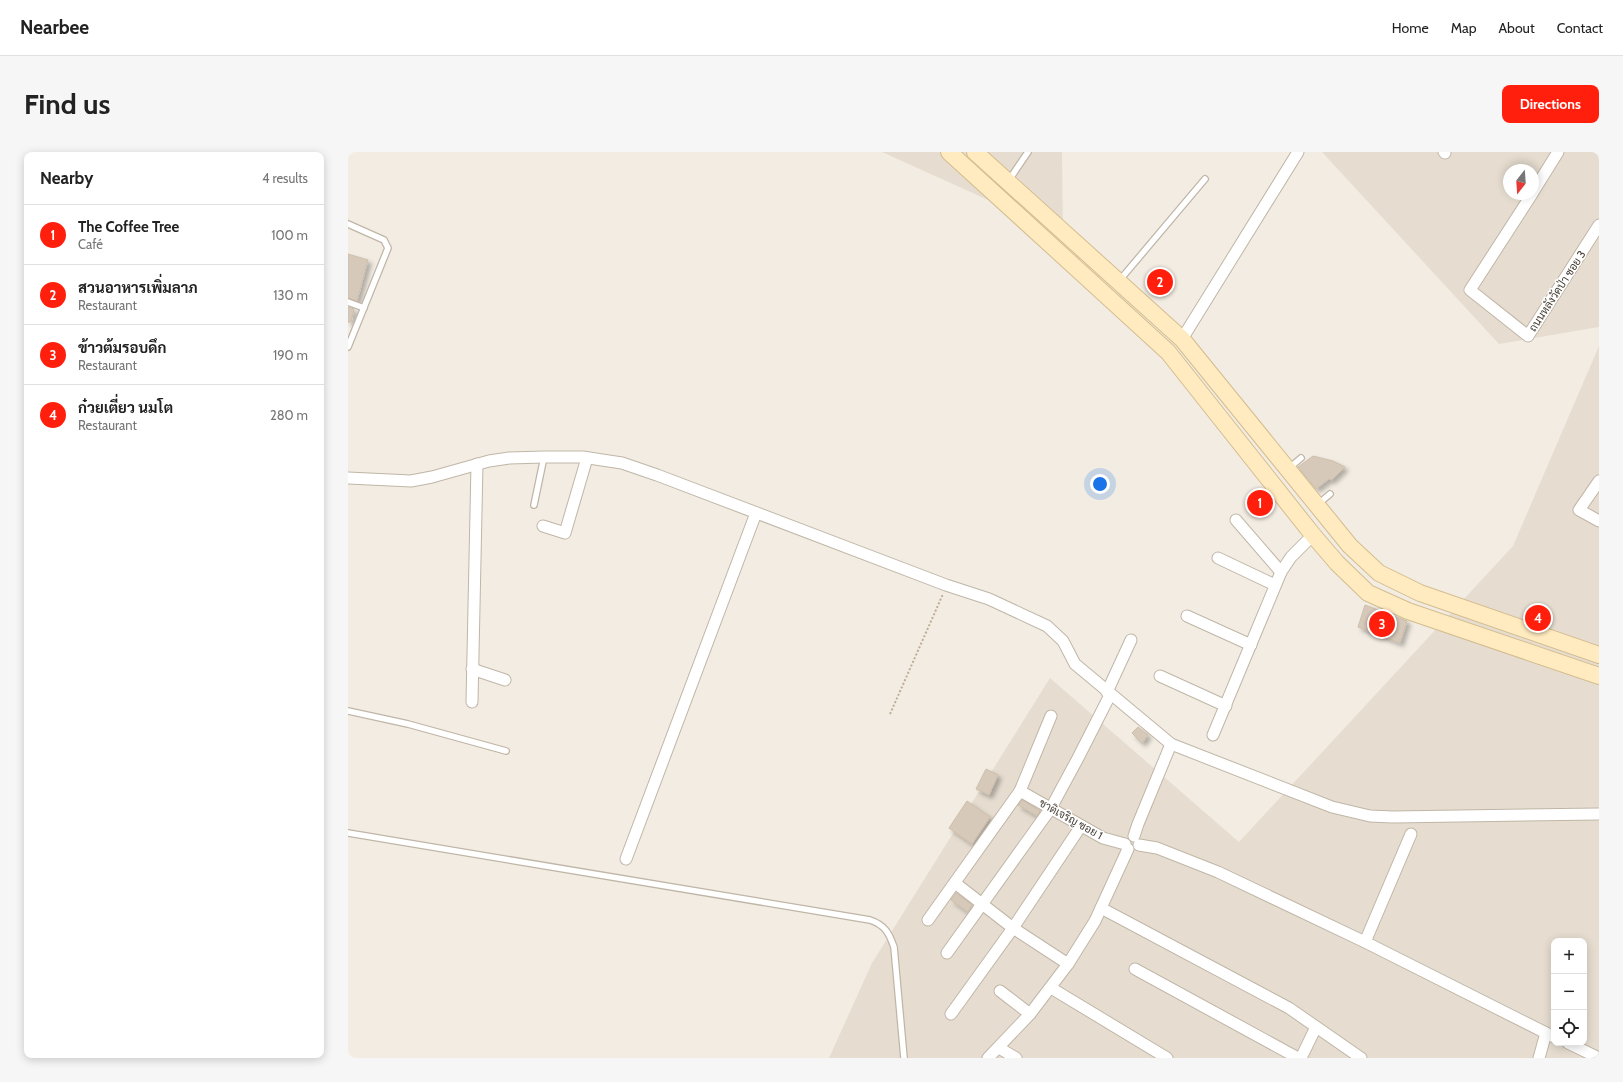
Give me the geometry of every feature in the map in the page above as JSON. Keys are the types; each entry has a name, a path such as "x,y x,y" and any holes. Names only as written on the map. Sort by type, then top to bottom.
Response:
{"street":[{"path":"948,152 1168,352 1313,536 1337,564 1368,593 1408,611 1599,676"},
{"path":"975,152 1182,339 1350,546 1379,573 1420,593 1599,655"},
{"path":"1182,339 1298,152"},
{"path":"1539,182 1558,152"},
{"name":"ถนนหลังวัดป่า ซอย 3","path":"1528,200 1470,290 1528,336 1599,225"},
{"path":"1093,284 1106,270"},
{"path":"348,478 411,481 432,477 477,464 509,458 587,458 622,463 946,585 989,599 1041,622 1063,641 1075,664 1108,694 1171,744 1332,807 1370,816 1599,814"},
{"path":"543,526 565,533 587,458"},
{"path":"472,702 477,464"},
{"path":"1599,481 1580,510 1599,521"},
{"path":"626,859 756,513"},
{"path":"1236,520 1281,572"},
{"path":"1213,735 1281,572 1291,557 1313,536"},
{"path":"1218,558 1275,585"},
{"path":"1187,616 1251,645"},
{"path":"947,953 1051,808 1078,758 1131,640"},
{"path":"472,669 505,680"},
{"path":"1160,676 1226,706"},
{"path":"928,920 1020,791 1050,716"},
{"path":"1137,841 1171,744"},
{"name":"ชาติเจริญ ซอย 1","path":"1020,791 1103,838 1126,846"},
{"path":"951,1014 1013,928 1082,826"},
{"path":"1365,942 1411,834"},
{"path":"988,1058 1030,1014 1051,988 1091,929 1126,846 1127,838 1218,872 1365,942 1550,1035 1539,1058"},
{"path":"955,883 981,905 1013,928 1068,964"},
{"path":"1101,908 1288,1008 1361,1058"},
{"path":"1135,968 1298,1058"},
{"path":"1051,988 1167,1058"},
{"path":"1000,991 1030,1014"},
{"path":"1302,1058 1316,1027"},
{"path":"1574,1046 1599,1058"},
{"path":"999,1048 1016,1058"}],"lane":[{"path":"1008,182 1028,152"},
{"path":"1118,281 1205,179"},
{"path":"348,224 384,240 388,248 348,346"},
{"path":"348,302 364,308"},
{"path":"534,505 544,457"},
{"path":"1288,470 1301,458"},
{"path":"1317,505 1330,494"},
{"path":"348,711 408,724 506,751"},
{"path":"348,833 870,920 882,924 888,932 894,947 904,1058"}],"path":[{"path":"890,714 946,585"}],"shaded area":[{"path":"882,152 1062,152 1063,234"},
{"path":"1322,152 1599,152 1599,327 1499,344"},
{"path":"1599,346 1599,1058 829,1058 872,963 1050,678 1239,842 1513,546"}],"building":[{"path":"348,254 368,260 357,301 348,298"},
{"path":"348,307 354,309 351,322 348,322"},
{"path":"1313,456 1333,461 1345,467 1332,480 1329,479 1316,489 1298,467"},
{"path":"1365,605 1407,621 1400,643 1358,627"},
{"path":"1138,727 1148,735 1142,743 1132,733"},
{"path":"986,769 998,775 989,795 976,789"},
{"path":"1022,800 1040,811 1037,816 1018,805"},
{"path":"967,801 990,817 972,844 949,828"},
{"path":"956,893 972,905 968,912 951,900"}],"place":[{"name":"สวนอาหารเพิ่มลาภ","path":"1160,282"},
{"name":"The Coffee Tree","path":"1260,503"},
{"name":"ก๋วยเตี่ยว นมโต","path":"1538,618"},
{"name":"ข้าวต้มรอบดึก","path":"1382,624"}]}
